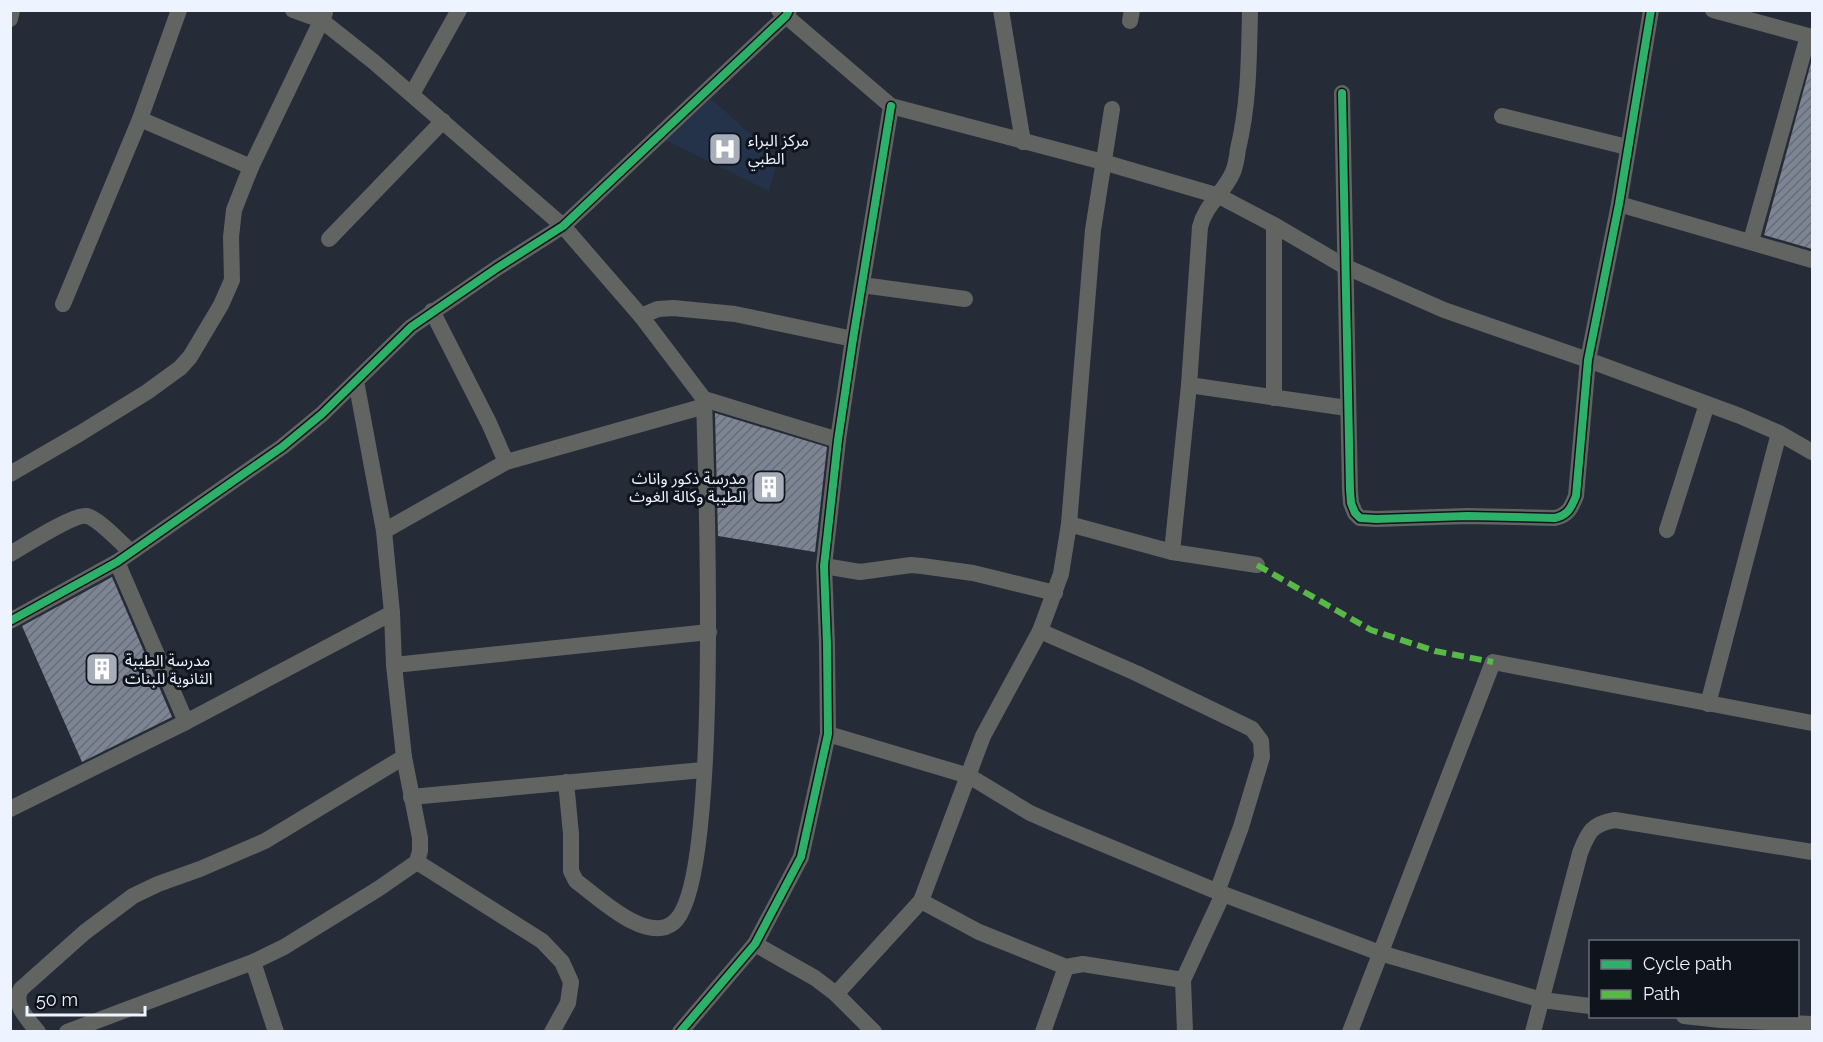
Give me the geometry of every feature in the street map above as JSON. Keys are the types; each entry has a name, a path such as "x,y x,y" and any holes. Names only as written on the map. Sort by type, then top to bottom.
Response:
{"street":[{"path":"10,19 12,10"},
{"path":"63,304 140,119 179,10"},
{"path":"293,10 323,15 563,226 641,316 704,403 709,632 708,711 696,865 682,915 672,924 659,928 646,928 629,920 576,881 571,871 571,834 566,782"},
{"path":"412,94 459,10"},
{"path":"1001,10 1023,142"},
{"path":"1172,552 1189,385 1200,227 1207,208 1219,196 1233,172 1242,133 1248,88 1250,10"},
{"path":"1342,93 1347,408 1351,503 1355,513 1360,518 1385,519 1468,516 1555,518 1565,515 1572,507 1576,496 1588,360 1619,204 1651,10"},
{"path":"1713,10 1810,36 1751,241"},
{"path":"10,621 117,562 282,447 322,414 389,347 432,312 563,226 785,12 891,106 1103,162 1219,196 1344,266 1444,310 1707,404 1779,433 1812,452"},
{"path":"10,474 164,381 190,357 221,304 232,280 232,217 251,168 323,15"},
{"path":"680,1032 755,944 801,857 828,734 824,566 838,440 891,106"},
{"path":"836,994 921,901 983,736 1040,631 1061,574 1069,524 1094,230 1112,109"},
{"path":"1502,116 1627,147"},
{"path":"140,119 251,168"},
{"path":"329,239 443,121"},
{"path":"1619,204 1812,260"},
{"path":"1274,225 1274,398"},
{"path":"862,285 965,299"},
{"path":"641,316 658,309 673,308 735,314 853,339"},
{"path":"432,312 507,462"},
{"path":"67,1032 253,962 284,947 417,862 420,838 404,757 394,665 392,613 384,531 356,381"},
{"path":"1189,385 1347,408"},
{"path":"384,531 507,462 704,403 838,440"},
{"path":"1667,530 1707,404"},
{"path":"1708,704 1779,433"},
{"path":"10,554 70,520 82,516 88,516 98,523 131,552"},
{"path":"1069,524 1172,552 1257,565"},
{"path":"117,562 186,722"},
{"path":"824,566 860,572 911,565 922,566 973,573 1054,593"},
{"path":"10,809 186,722 392,613"},
{"path":"1040,631 1156,682 1244,725 1262,741 1262,757 1220,893 1183,980 1185,1032"},
{"path":"394,665 709,632"},
{"path":"1350,1032 1493,662 1812,723"},
{"path":"828,734 969,776 1030,813 1220,893 1380,953 1542,1000 1589,1006"},
{"path":"38,1032 20,1007 18,998 21,989 85,932 132,896 265,842 404,757"},
{"path":"411,796 704,770"},
{"path":"1533,1032 1580,853 1586,837 1594,826 1603,822 1623,821 1812,852"},
{"path":"417,862 542,941 562,962 571,982 568,1003 552,1032"},
{"path":"921,901 979,932 1066,967 1083,964 1183,980"},
{"path":"755,944 808,974 836,994 874,1032"},
{"path":"253,962 276,1032"},
{"path":"1043,1032 1066,967"},
{"path":"1696,1018 1812,1024"}],"shaded area":[{"name":"مركز البراء الطبي","path":"711,99 778,158 769,191 665,140"}],"building":[{"path":"1812,59 1812,249 1764,235"},
{"name":"مدرسة ذكور واناث الطيبة وكالة الغوث","path":"715,413 827,447 815,552 718,536"},
{"name":"مدرسة الطيبة الثانوية للبنات","path":"112,577 172,717 82,762 22,626"}],"marked path":[{"path":"1257,565 1371,630 1435,651 1493,662"}],"cycle path":[{"path":"10,621 117,562 282,447 322,414 411,327 563,226 786,16 789,10"},
{"path":"1342,93 1350,490 1355,513 1360,518 1376,519 1468,516 1555,518 1568,510 1576,496 1588,360 1619,204 1651,10"},
{"path":"680,1032 755,944 801,857 828,734 824,566 838,440 891,106"}],"place":[{"name":"مركز البراء الطبي","path":"725,149"},
{"name":"مدرسة ذكور واناث الطيبة وكالة الغوث","path":"769,487"},
{"name":"مدرسة الطيبة الثانوية للبنات","path":"102,669"}]}
